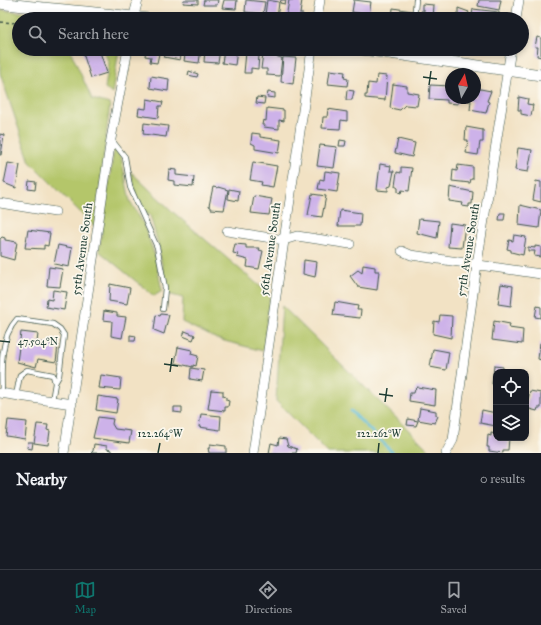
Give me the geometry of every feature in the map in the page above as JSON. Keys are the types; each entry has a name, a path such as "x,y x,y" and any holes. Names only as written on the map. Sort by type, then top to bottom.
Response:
{"street":[{"path":"135,12 138,0"},
{"path":"318,12 320,0"},
{"path":"517,12 518,0"},
{"path":"0,3 75,12"},
{"name":"55th Avenue South","path":"64,453 111,139 127,56"},
{"name":"56th Avenue South","path":"253,453 311,56"},
{"path":"426,56 508,71 541,75"},
{"name":"57th Avenue South","path":"446,453 453,440 477,264 510,56"},
{"path":"0,203 55,212"},
{"path":"228,231 284,240 297,236 350,244"},
{"path":"402,251 411,255 541,274"},
{"path":"1,393 72,404"}],"lane":[{"path":"415,12 416,0"},
{"path":"111,139 125,156 130,187 157,247 165,288 163,310"},
{"path":"1,393 1,354 4,337 8,329 17,319 53,324 60,329 64,335 59,376 55,383 52,401"},
{"path":"16,396 20,375 27,370 52,375 55,383"}],"path":[{"path":"0,22 12,23"}],"green space":[{"path":"0,10 19,12 12,12 12,56 73,56 92,99 110,104 95,227 30,162 0,73"},
{"path":"106,56 118,56 112,94 105,88 109,63"},
{"path":"114,149 121,157 130,201 143,223 155,256 162,291 154,296 99,251"},
{"path":"131,172 173,212 270,295 263,351 217,339 182,322 183,298 168,294 157,240 150,215 144,213 137,200"},
{"path":"282,306 432,453 328,453 276,401"}],"building":[{"path":"184,0 198,0 198,4 183,3"},
{"path":"204,0 218,0 217,5 203,5"},
{"path":"224,0 237,0 236,9 222,8"},
{"path":"246,0 265,2 263,12 245,12"},
{"path":"267,0 279,2 278,12 265,12"},
{"path":"281,0 286,0 285,4 280,3"},
{"path":"289,0 302,0 300,12 287,12"},
{"path":"354,0 371,2 369,12 352,12"},
{"path":"479,0 501,0 499,10 478,6"},
{"path":"422,4 434,5 434,12 421,12 424,11 424,9 422,9"},
{"path":"393,8 412,11 412,12 393,12"},
{"path":"458,8 469,12 458,12"},
{"path":"473,9 499,12 472,12"},
{"path":"537,37 541,38 541,57 537,56 538,47 535,47"},
{"path":"84,56 101,56 107,73 91,78"},
{"path":"145,56 158,56 157,63 150,62 151,57"},
{"path":"164,56 181,56 180,60"},
{"path":"185,56 200,56 199,63 184,61"},
{"path":"204,56 219,56 218,63 204,62"},
{"path":"223,56 236,56 235,65 222,63"},
{"path":"246,56 259,56 258,69 251,68 251,73 244,73"},
{"path":"263,56 274,56 282,58 280,76 267,75 267,69 261,69"},
{"path":"283,57 296,58 293,84 281,82"},
{"path":"330,70 345,72 344,78 348,79 347,86 328,84"},
{"path":"189,71 198,74 197,77 188,75"},
{"path":"377,75 387,76 385,100 365,98 365,95 367,95 368,83 376,84"},
{"path":"151,76 169,79 168,91 150,88"},
{"path":"393,84 407,86 407,92 419,94 417,106 405,105 400,110 390,108"},
{"path":"430,85 445,86 445,100 429,99"},
{"path":"481,89 491,91 487,101 489,102 486,113 470,110 471,104 481,104"},
{"path":"347,90 354,91 352,100 346,100"},
{"path":"268,92 275,93 275,98 267,97"},
{"path":"257,97 265,98 264,104 256,103"},
{"path":"519,97 528,99 527,104 533,105 531,116 521,114 521,110 518,110"},
{"path":"147,99 163,102 162,106 159,106 158,118 138,115 139,108 146,109"},
{"path":"267,108 284,110 284,121 279,120 279,129 264,127 265,125 262,125 263,120 266,121"},
{"path":"328,109 347,112 347,121 341,120 340,129 322,128 323,117 327,117"},
{"path":"144,123 168,126 166,137 143,134"},
{"path":"466,127 483,130 483,142 480,142 478,155 466,153 468,140 465,140"},
{"path":"252,133 260,134 260,137 281,140 279,153 255,149 255,145 251,143"},
{"path":"0,134 4,135 1,155 0,155"},
{"path":"398,139 415,143 412,157 395,153"},
{"path":"340,140 346,141 345,146 339,146"},
{"path":"320,145 337,147 334,168 317,166"},
{"path":"518,148 532,150 528,172 515,170"},
{"path":"253,162 277,166 273,187 261,185 262,182 250,180"},
{"path":"8,163 20,165 16,188 4,183"},
{"path":"380,164 391,166 390,171 394,171 391,186 388,187 388,191 377,190"},
{"path":"458,165 473,167 473,179 471,179 470,183 452,181 453,170 457,171"},
{"path":"401,167 412,168 409,191 402,190 401,193 398,192 398,188 395,186 397,172 401,173"},
{"path":"169,169 176,170 176,175 194,177 193,187 174,185 174,181 168,180"},
{"path":"325,171 340,173 337,192 318,189 320,179 324,180"},
{"path":"29,181 36,182 35,190 28,189"},
{"path":"536,181 541,182 541,202 533,200"},
{"path":"213,187 228,190 224,210 211,209 209,206"},
{"path":"450,187 473,192 472,204 469,204 469,207 462,206 463,203 449,201"},
{"path":"229,189 239,191 238,201 228,199"},
{"path":"312,194 326,196 322,217 308,215"},
{"path":"254,196 272,199 269,215 251,213"},
{"path":"520,205 541,210 539,228 519,225"},
{"path":"340,210 361,213 360,226 338,226"},
{"path":"500,213 505,213 504,220 499,220"},
{"path":"419,219 439,221 437,238 417,233"},
{"path":"450,223 465,225 462,248 448,247"},
{"path":"28,230 50,233 48,246 44,245 44,249 25,248"},
{"path":"514,235 526,237 523,255 511,252 511,250 507,249 509,240 513,241"},
{"path":"2,237 5,238 5,240 17,242 14,260 0,256 0,239"},
{"path":"235,244 246,245 246,248 260,248 259,250 263,251 259,269 247,267 248,260 237,257 238,254 233,253"},
{"path":"58,245 72,248 69,267 54,264"},
{"path":"535,246 541,247 541,257 534,256 535,251 528,251 528,247 535,248"},
{"path":"304,260 317,262 315,277 303,274"},
{"path":"363,265 375,267 375,271 379,271 377,290 358,287 350,276 358,270 362,273"},
{"path":"49,267 63,269 60,287 47,286"},
{"path":"110,284 130,288 127,304 109,301"},
{"path":"501,284 513,286 511,306 498,304"},
{"path":"53,290 67,292 64,310 46,307 47,299 52,300"},
{"path":"335,302 358,306 357,310 361,310 360,318 333,315"},
{"path":"537,306 541,307 541,318 535,317"},
{"path":"104,311 117,313 117,316 126,317 122,338 111,336 112,321 103,320"},
{"path":"161,314 169,315 164,334 154,330 156,315 160,316"},
{"path":"440,315 452,316 451,338 433,334 434,321 439,322"},
{"path":"494,321 510,324 509,328 523,330 522,344 492,340"},
{"path":"185,331 195,335 193,340 183,336"},
{"path":"21,332 38,334 37,342 58,345 56,362 38,359 36,367 17,362"},
{"path":"130,335 136,336 135,341 130,341"},
{"path":"541,343 541,360 538,359"},
{"path":"178,347 192,350 191,354 198,356 196,366 193,365 193,367 175,363"},
{"path":"433,349 449,352 446,370 430,367"},
{"path":"494,366 503,367 503,369 494,369"},
{"path":"191,368 204,370 202,381 190,379"},
{"path":"101,375 121,378 120,390 99,388"},
{"path":"417,387 436,390 435,405 409,401 410,393 414,393"},
{"path":"211,390 223,391 223,396 229,401 228,407 225,407 225,411 208,409"},
{"path":"530,391 541,393 541,408 538,408 537,411 529,409"},
{"path":"98,396 118,399 116,413 96,410"},
{"path":"174,407 182,407 182,413 174,412"},
{"path":"420,408 436,411 436,415 438,416 435,423 418,420"},
{"path":"482,410 493,412 493,425 480,423"},
{"path":"201,414 221,416 220,430 199,427"},
{"path":"98,417 113,419 112,424 115,429 131,431 129,443 93,438"},
{"path":"408,419 418,421 416,426 407,425"},
{"path":"8,420 27,422 25,439 6,436"},
{"path":"37,424 48,425 47,430 50,431 48,445 34,443"},
{"path":"491,433 493,433 493,441 509,441 508,450 503,450 503,453 489,451 489,447 487,447 488,435 491,436"},
{"path":"279,438 286,439 288,446 297,449 296,453 269,453 271,443 278,445"},
{"path":"28,442 33,442 32,449 27,448"},
{"path":"94,444 107,446 107,449 111,450 111,453 91,453 93,451"},
{"path":"210,444 226,446 226,453 209,453 208,448 210,448"}],"waterway":[{"path":"351,411 393,453"}]}
